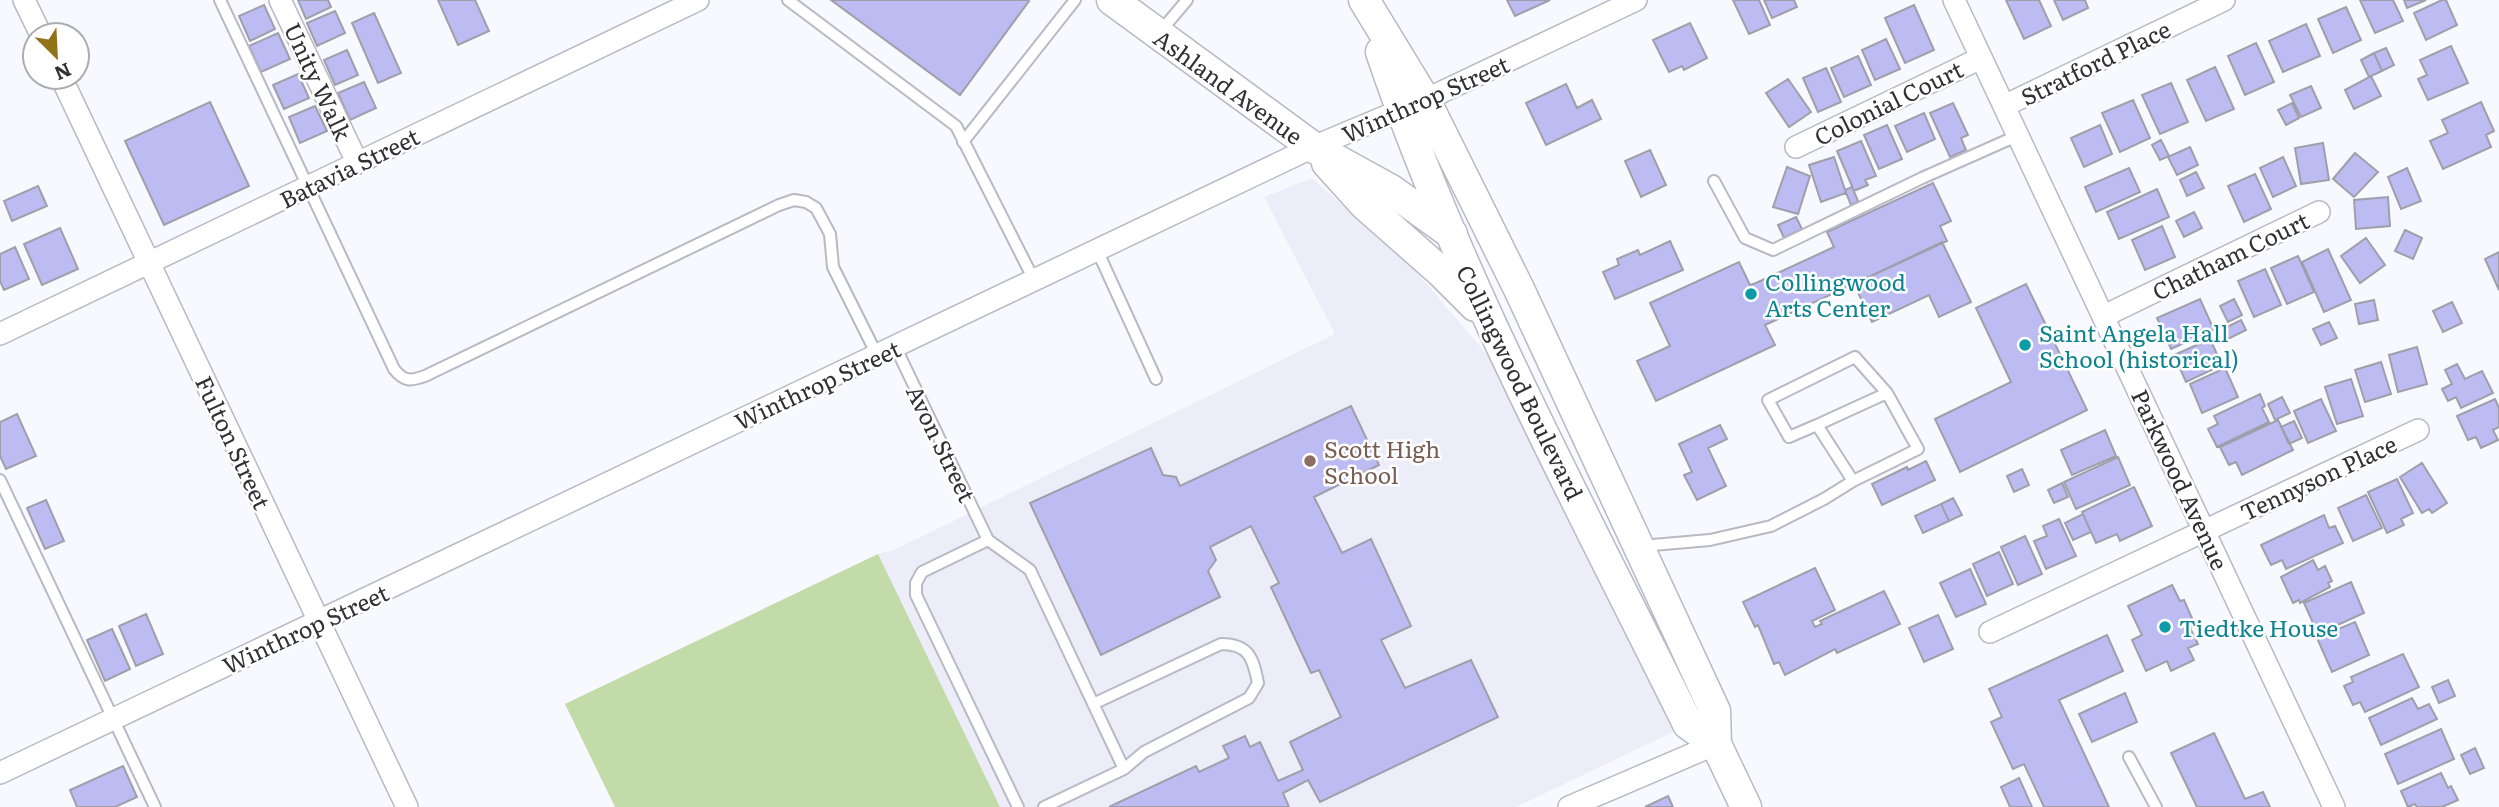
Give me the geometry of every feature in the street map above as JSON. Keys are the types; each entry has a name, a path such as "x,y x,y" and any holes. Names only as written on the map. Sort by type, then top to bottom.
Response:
{"main road":[{"name":"Ashland Avenue","path":"1112,0 1313,147 1391,190 1450,232 1519,289"},
{"name":"Collingwood Boulevard","path":"1364,0 1413,105 1519,289 1715,711 1716,744 1746,807"},
{"name":"Collingwood Boulevard","path":"1413,105 1450,232 1488,320 1688,724 1716,744"},
{"name":"Ashland Avenue","path":"1313,147 1364,204 1441,272 1488,320"},
{"path":"1601,548 1638,547"}],"street":[{"path":"24,0 34,21"},
{"name":"Unity Walk","path":"280,0 357,162"},
{"name":"Batavia Street","path":"0,334 698,0"},
{"name":"Parkwood Avenue","path":"1954,0 2334,807"},
{"name":"Stratford Place","path":"2004,106 2224,0"},
{"name":"Winthrop Street","path":"0,773 1313,147 1413,105 1629,1"},
{"name":"Colonial Court","path":"1796,147 1981,58"},
{"name":"Fulton Street","path":"68,91 317,622 407,807"},
{"name":"Chatham Court","path":"2104,316 2319,212"},
{"name":"Tennyson Place","path":"1990,632 2418,430"},
{"path":"1569,807 1716,744"}],"lane":[{"path":"220,0 308,186"},
{"path":"788,0 956,126 1034,280"},
{"path":"963,142 1075,0"},
{"path":"1158,34 1187,0"},
{"path":"1714,181 1745,238 1773,250 1922,178 2019,135"},
{"name":"Avon Street","path":"308,186 394,369 401,378 412,381 794,200 806,202 816,208 830,234 833,267 886,351 988,540"},
{"path":"1097,250 1156,379"},
{"path":"1638,547 1710,540 1771,526 1918,449 1887,393 1855,357 1768,400 1789,437 1887,393"},
{"path":"1817,425 1853,481"},
{"path":"0,480 155,807"},
{"path":"1018,807 916,595 916,583 922,572 988,540 1030,569 1124,769"},
{"path":"1044,807 1124,769 1144,752 1249,698 1258,683 1255,667 1245,648 1235,644 1222,644 1093,704"},
{"path":"2129,757 2156,807"}],"shaded area":[{"name":"Scott High School","path":"1312,178 1413,268 1501,371 1673,732 1516,807 615,807 565,704 878,554 894,550 1335,334 1264,197"}],"green space":[{"path":"878,554 1000,807 615,807 565,704"}],"building":[{"path":"298,0 328,0 331,7 306,19"},
{"path":"438,0 475,0 489,31 458,45"},
{"path":"831,0 1028,0 1029,1 960,95"},
{"path":"1507,0 1550,0 1515,16"},
{"path":"1733,0 1759,0 1770,25 1749,34"},
{"path":"1764,0 1794,0 1797,7 1772,18"},
{"path":"2006,0 2039,0 2051,26 2024,39"},
{"path":"2054,0 2085,0 2088,8 2063,20"},
{"path":"2360,0 2393,0 2403,21 2375,33"},
{"path":"2404,0 2426,0 2407,8"},
{"path":"2446,0 2457,25 2426,40 2414,13"},
{"path":"264,5 275,29 250,41 239,16"},
{"path":"1914,5 1934,50 1905,63 1885,18"},
{"path":"2346,7 2361,40 2333,53 2318,19"},
{"path":"335,11 345,33 317,46 307,23"},
{"path":"374,13 401,73 378,83 352,23"},
{"path":"1690,23 1707,58 1684,70 1682,66 1669,72 1653,40"},
{"path":"2306,24 2320,56 2283,72 2269,41"},
{"path":"278,33 290,59 261,72 249,46"},
{"path":"1886,39 1900,69 1875,80 1862,50"},
{"path":"2256,43 2274,82 2245,95 2228,56"},
{"path":"2451,46 2468,83 2428,100 2418,79 2427,75 2420,60"},
{"path":"2386,48 2394,65 2382,71 2374,53"},
{"path":"347,50 358,75 335,85 324,60"},
{"path":"2374,53 2382,71 2369,77 2361,60"},
{"path":"1858,56 1871,85 1844,97 1831,68"},
{"path":"2215,67 2234,109 2206,121 2187,80"},
{"path":"1826,68 1841,102 1818,112 1803,78"},
{"path":"298,74 309,98 284,109 273,85"},
{"path":"2371,76 2381,96 2354,109 2345,90"},
{"path":"1788,79 1811,112 1789,127 1766,93"},
{"path":"364,82 376,108 350,120 338,93"},
{"path":"2171,83 2188,122 2160,134 2142,95"},
{"path":"1566,84 1577,108 1592,100 1601,119 1546,145 1526,103"},
{"path":"2311,86 2321,108 2301,117 2290,95"},
{"path":"2133,100 2150,138 2120,152 2102,113"},
{"path":"210,102 249,186 164,225 125,141"},
{"path":"2481,102 2494,131 2486,135 2491,147 2443,169 2430,141 2448,133 2442,120"},
{"path":"1953,103 1968,135 1961,138 1966,150 1950,157 1930,113"},
{"path":"2292,103 2299,118 2286,125 2278,110"},
{"path":"315,106 327,131 300,143 289,117"},
{"path":"1924,113 1935,139 1907,152 1895,126"},
{"path":"1887,125 1902,159 1879,169 1864,135"},
{"path":"2100,125 2112,154 2084,167 2071,138"},
{"path":"2161,140 2169,156 2160,160 2152,145"},
{"path":"1861,141 1876,176 1865,180 1868,185 1854,191 1837,151"},
{"path":"2323,143 2329,180 2301,184 2295,148"},
{"path":"2190,147 2198,165 2177,175 2168,157"},
{"path":"1650,150 1666,185 1641,197 1625,161"},
{"path":"2355,153 2378,172 2354,197 2333,179"},
{"path":"1834,157 1846,193 1821,202 1809,165"},
{"path":"2283,157 2296,186 2273,197 2260,168"},
{"path":"1787,167 1810,176 1798,214 1773,207"},
{"path":"2129,168 2140,192 2096,212 2085,187"},
{"path":"2407,168 2421,201 2401,209 2388,177"},
{"path":"2196,172 2204,188 2187,196 2180,180"},
{"path":"2255,174 2271,209 2244,222 2228,186"},
{"name":"Collingwood Arts Center","path":"1933,183 1951,221 1940,226 1947,241 1765,325 1775,345 1656,401 1637,361 1670,346 1650,303 1739,262 1750,285 1756,283 1834,247 1827,232"},
{"path":"38,186 47,206 12,221 4,201"},
{"path":"1852,187 1858,201 1851,205 1845,190"},
{"path":"2157,189 2169,217 2119,239 2107,212"},
{"path":"2388,197 2390,226 2356,229 2354,200"},
{"path":"2194,212 2202,228 2184,237 2176,221"},
{"path":"1796,217 1802,229 1784,238 1778,225"},
{"path":"2162,226 2175,257 2145,270 2132,240"},
{"path":"60,228 78,269 42,285 24,244"},
{"path":"2405,230 2422,238 2413,259 2395,251"},
{"path":"2366,238 2385,265 2360,283 2341,256"},
{"path":"1670,241 1683,270 1615,299 1603,272 1619,265 1617,259 1638,250 1640,255"},
{"path":"1942,242 1971,302 1939,317 1929,295 1872,322 1854,284"},
{"path":"15,247 29,279 4,290 0,281 0,254"},
{"path":"2328,249 2351,300 2324,312 2302,262"},
{"path":"2499,252 2499,290 2485,259"},
{"path":"2298,256 2314,292 2287,304 2271,268"},
{"path":"2265,269 2281,305 2254,317 2238,281"},
{"name":"Saint Angela Hall School (historical)","path":"2026,284 2087,410 1960,472 1935,419 2011,382 1976,308"},
{"path":"2200,299 2214,330 2171,349 2157,318"},
{"path":"2234,299 2242,315 2228,322 2220,306"},
{"path":"2374,300 2378,320 2359,324 2355,304"},
{"path":"2452,302 2462,323 2443,332 2433,311"},
{"path":"2241,320 2246,330 2228,339 2223,329"},
{"path":"2329,322 2337,338 2321,345 2313,329"},
{"path":"2210,339 2222,365 2186,382 2174,355"},
{"path":"2417,347 2427,384 2398,392 2389,355"},
{"path":"2381,362 2391,394 2365,402 2355,370"},
{"path":"2457,364 2465,379 2482,371 2493,393 2461,408 2456,397 2448,401 2442,389 2452,384 2445,370"},
{"path":"2225,368 2238,397 2202,413 2190,384"},
{"path":"2351,379 2363,416 2337,424 2325,387"},
{"path":"2260,394 2265,406 2262,408 2269,422 2217,447 2208,429 2218,424 2214,416"},
{"path":"2282,397 2290,413 2275,420 2268,404"},
{"path":"2321,399 2336,431 2308,443 2294,411"},
{"path":"2495,399 2499,408 2499,427 2493,430 2498,440 2481,448 2476,437 2468,440 2457,416"},
{"name":"Scott High School","path":"1351,406 1379,465 1314,497 1342,553 1371,539 1411,626 1381,640 1405,688 1471,660 1498,717 1320,802 1308,780 1283,793 1289,807 1109,807 1196,766 1199,772 1229,758 1223,746 1245,736 1250,747 1260,742 1278,781 1303,770 1290,742 1341,717 1319,670 1311,673 1271,587 1279,583 1251,526 1210,547 1216,560 1208,571 1220,597 1101,655 1030,503 1151,448 1163,475 1176,477 1180,486"},
{"path":"17,414 36,456 6,469 0,456 0,422"},
{"path":"2278,420 2293,450 2242,475 2236,462 2229,465 2220,447"},
{"path":"2294,421 2302,438 2289,444 2281,427"},
{"path":"1720,425 1727,439 1708,448 1726,486 1697,500 1684,475 1692,472 1679,444"},
{"path":"2105,430 2116,456 2072,475 2061,450"},
{"path":"2118,457 2130,485 2076,509 2064,482"},
{"path":"1926,461 1935,480 1882,505 1872,484"},
{"path":"2422,463 2447,503 2432,513 2429,509 2422,513 2400,477"},
{"path":"2022,469 2029,485 2014,492 2007,476"},
{"path":"2397,479 2413,513 2401,519 2404,525 2387,533 2368,492"},
{"path":"2062,483 2068,497 2054,503 2048,490"},
{"path":"2134,487 2152,526 2120,541 2117,534 2096,543 2082,512"},
{"path":"2366,495 2382,528 2353,541 2338,508"},
{"path":"1953,498 1962,515 1949,521 1941,504"},
{"path":"46,500 64,541 45,549 27,508"},
{"path":"1941,504 1949,521 1923,533 1915,516"},
{"path":"2083,514 2091,532 2073,540 2065,523"},
{"path":"2324,515 2329,528 2335,526 2343,543 2286,569 2282,560 2271,565 2261,545"},
{"path":"2059,519 2076,556 2046,569 2034,541 2047,536 2043,526"},
{"path":"2025,536 2042,574 2018,585 2001,547"},
{"path":"1999,552 2013,584 1987,596 1973,564"},
{"path":"2313,560 2318,570 2325,566 2332,581 2328,583 2330,587 2300,603 2299,600 2293,603 2281,577"},
{"path":"1815,568 1835,610 1812,621 1815,627 1822,624 1820,621 1884,591 1900,624 1837,653 1835,649 1785,675 1779,662 1774,664 1758,625 1755,627 1743,602"},
{"path":"1970,569 1986,604 1956,617 1940,583"},
{"path":"2351,582 2364,613 2318,634 2304,603"},
{"name":"Tiedtke House","path":"2172,585 2180,601 2184,600 2195,625 2190,628 2198,644 2188,648 2194,660 2171,671 2167,661 2146,671 2132,640 2142,635 2128,606"},
{"path":"146,614 163,654 136,666 119,626"},
{"path":"1938,615 1953,649 1924,662 1909,628"},
{"path":"2355,622 2369,655 2332,672 2317,638"},
{"path":"112,629 130,669 105,681 87,640"},
{"path":"2107,635 2123,671 2059,700 2109,807 2044,807 2024,764 2013,769 1991,722 2002,717 1989,689"},
{"path":"2403,654 2419,687 2365,712 2360,702 2353,705 2344,686 2353,682 2351,677"},
{"path":"2448,680 2455,696 2439,703 2432,687"},
{"path":"2125,693 2137,722 2092,742 2079,714"},
{"path":"2412,698 2418,709 2429,704 2437,719 2381,745 2369,718"},
{"path":"2441,729 2454,759 2398,784 2385,754"},
{"path":"2214,733 2245,799 2263,792 2270,807 2197,807 2171,753"},
{"path":"2475,748 2484,768 2470,774 2461,755"},
{"path":"123,766 137,797 115,807 77,807 70,790"},
{"path":"2441,773 2458,800 2442,807 2417,807 2415,804 2408,807 2401,791"},
{"path":"2019,778 2032,807 2010,807 2001,787"},
{"path":"1668,796 1673,807 1645,807"}],"place":[{"name":"Collingwood Arts Center","path":"1751,294"},
{"name":"Saint Angela Hall School (historical)","path":"2025,345"},
{"name":"Scott High School","path":"1310,461"},
{"name":"Tiedtke House","path":"2165,627"}]}
